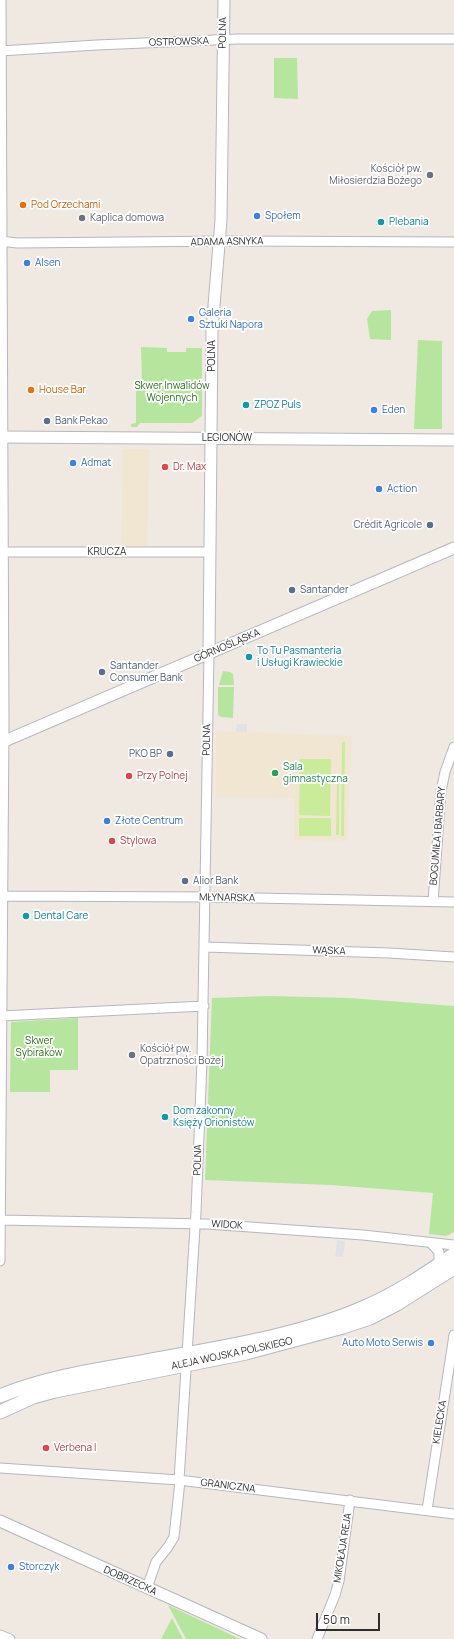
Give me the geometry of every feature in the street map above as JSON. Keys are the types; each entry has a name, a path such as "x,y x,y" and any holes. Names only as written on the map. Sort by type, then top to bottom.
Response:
{"main road":[{"name":"ALEJA WOJSKA POLSKIEGO","path":"0,1412 33,1397 187,1359 342,1316 388,1296 439,1265 454,1254"},
{"name":"ALEJA WOJSKA POLSKIEGO","path":"0,1396 48,1380 265,1349 358,1322 398,1304 454,1268"}],"street":[{"path":"0,1261 2,742 1,0"},
{"name":"POLNA","path":"146,1588 156,1562 174,1537 195,1223 204,1006 212,438 212,330 220,242 224,0"},
{"name":"OSTROWSKA","path":"1,51 97,45 223,40 454,39"},
{"name":"ADAMA ASNYKA","path":"1,241 16,243 454,242"},
{"name":"LEGIONÓW","path":"1,437 454,440"},
{"name":"KRUCZA","path":"2,546 210,552"},
{"name":"GÓRNOŚLĄSKA","path":"2,742 454,548"},
{"name":"BOGUMIŁA I BARBARY","path":"433,902 442,791 445,772 454,747"},
{"name":"MŁYNARSKA","path":"1,896 206,897 454,902"},
{"name":"WĄSKA","path":"205,947 389,953 454,957"},
{"path":"1,1016 204,1006"},
{"name":"WIDOK","path":"0,1220 195,1223 363,1235 454,1245"},
{"path":"431,1243 439,1252 439,1265"},
{"name":"KIELECKA","path":"427,1510 450,1388 454,1334"},
{"name":"GRANICZNA","path":"0,1468 179,1480 454,1514"},
{"name":"MIKOŁAJA REJA","path":"317,1639 335,1595 339,1581 350,1500"},
{"name":"DOBRZECKA","path":"0,1521 261,1639"},
{"path":"0,1635 10,1639"}],"shaded area":[{"path":"123,449 149,449 147,547 121,547"},
{"path":"237,724 247,724 247,732 236,732"},
{"path":"216,731 352,736 347,841 294,840 294,798 216,797"},
{"path":"337,1240 345,1241 343,1257 335,1257"}],"green space":[{"path":"274,58 297,58 298,99 274,98"},
{"path":"391,310 391,340 370,339 367,319 372,311"},
{"path":"418,340 442,341 442,429 414,429"},
{"name":"Skwer Inwalidów Wojennych","path":"141,347 167,348 167,352 186,352 186,348 202,348 202,416 192,423 140,423 137,427 131,427 131,424 136,423 136,385 142,385"},
{"path":"223,671 233,674 234,685 219,685"},
{"path":"218,687 234,687 233,718 221,717 218,715"},
{"path":"342,742 345,742 344,836 341,836"},
{"path":"300,759 331,759 330,816 299,815"},
{"path":"337,783 339,784 339,835 336,835"},
{"path":"299,818 331,818 331,836 299,836"},
{"path":"269,996 349,998 454,1006 454,1232 446,1236 429,1234 433,1193 331,1185 205,1180 212,998"},
{"name":"Skwer Sybiraków","path":"78,1018 78,1070 50,1070 50,1092 10,1092 11,1022"},
{"path":"168,1605 240,1639 186,1639"},
{"path":"172,1618 183,1639 161,1639"}],"place":[{"name":"Kościół pw. Miłosierdzia Bożego","path":"430,175"},
{"name":"Pod Orzechami","path":"23,205"},
{"name":"Społem","path":"257,216"},
{"name":"Kaplica domowa","path":"82,218"},
{"name":"Plebania","path":"381,222"},
{"name":"Alsen","path":"27,263"},
{"name":"Galeria Sztuki Napora","path":"191,319"},
{"name":"House Bar","path":"31,390"},
{"name":"ZPOZ Puls","path":"246,405"},
{"name":"Eden","path":"374,410"},
{"name":"Bank Pekao","path":"47,421"},
{"name":"Admat","path":"73,463"},
{"name":"Dr. Max","path":"165,467"},
{"name":"Action","path":"379,489"},
{"name":"Crédit Agricole","path":"430,525"},
{"name":"Santander","path":"292,590"},
{"name":"To Tu Pasmanteria i Usługi Krawieckie","path":"249,657"},
{"name":"Santander Consumer Bank","path":"102,672"},
{"name":"PKO BP","path":"170,754"},
{"name":"Sala gimnastyczna","path":"275,773"},
{"name":"Przy Polnej","path":"129,776"},
{"name":"Złote Centrum","path":"107,821"},
{"name":"Stylowa","path":"112,841"},
{"name":"Alior Bank","path":"185,881"},
{"name":"Dental Care","path":"26,916"},
{"name":"Kościół pw. Opatrzności Bożej","path":"132,1055"},
{"name":"Dom zakonny Księży Orionistów","path":"165,1117"},
{"name":"Auto Moto Serwis","path":"431,1343"},
{"name":"Verbena I","path":"46,1448"},
{"name":"Storczyk","path":"11,1567"}]}
